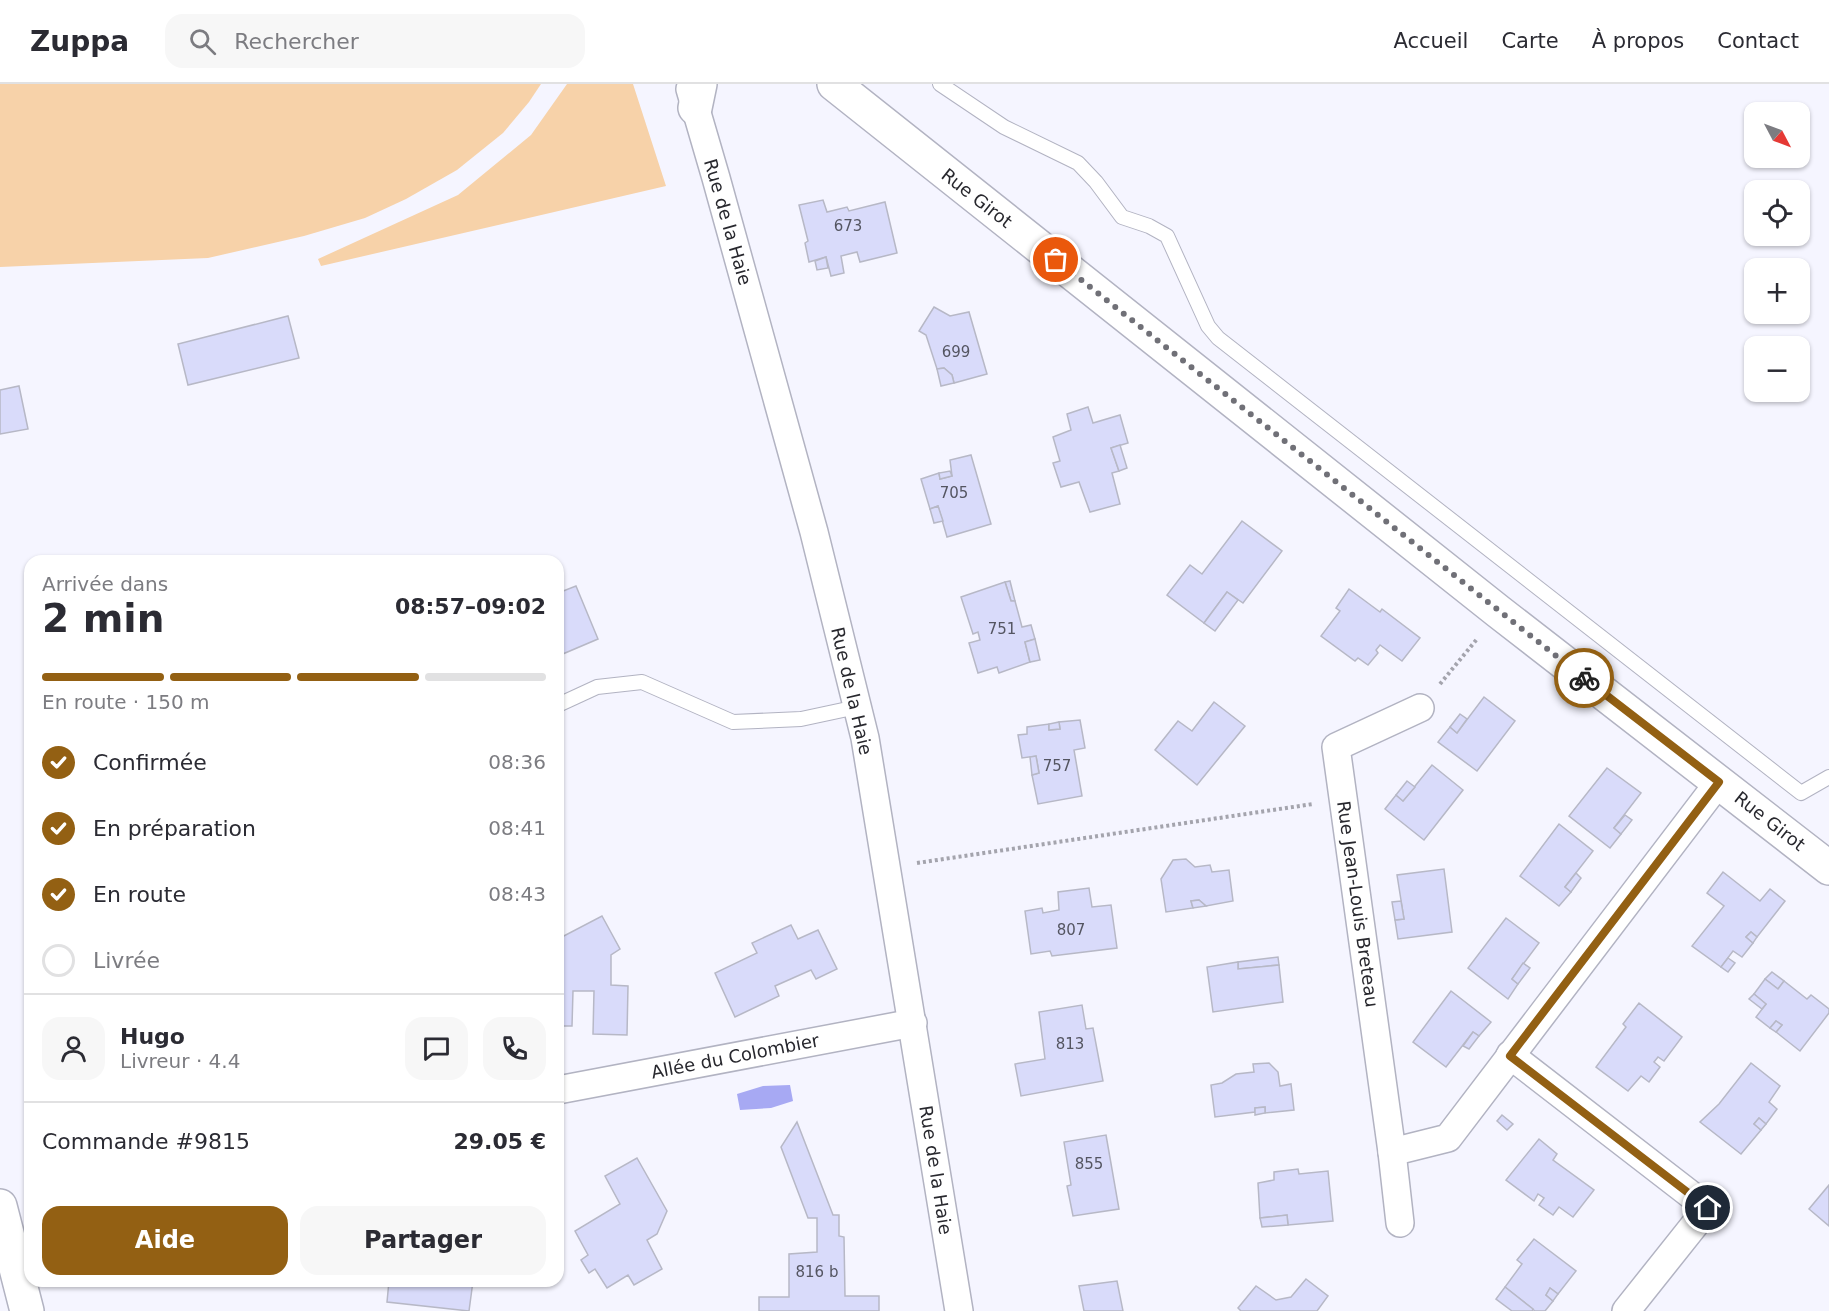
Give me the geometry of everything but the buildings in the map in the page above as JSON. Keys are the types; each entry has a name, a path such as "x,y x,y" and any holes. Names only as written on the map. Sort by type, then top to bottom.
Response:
{"street":[{"name":"Rue Girot","path":"834,84 1499,612 1829,868"},
{"name":"Rue de la Haie","path":"694,92 814,532 865,738 959,1311"},
{"name":"Rue Jean-Louis Breteau","path":"1400,1223 1336,747 1420,708"},
{"path":"1392,1152 1448,1138 1719,782"},
{"name":"Allée du Colombier","path":"564,1089 913,1023"},
{"path":"1510,1056 1708,1208 1626,1311"},
{"path":"0,1206 27,1311"}],"lane":[{"path":"940,84 1004,127 1078,163 1096,182 1122,217 1149,226 1167,236 1208,326 1218,338 1725,734 1801,793 1829,777"},
{"path":"564,702 597,687 642,682 733,722 801,719 857,707"}],"path":[{"path":"1420,708 1499,612"},
{"path":"885,868 1343,799"}],"shaded area":[{"path":"0,84 541,84 503,133 457,170 406,199 365,218 304,236 208,258 0,267"},
{"path":"567,84 633,84 666,186 321,266 318,259 458,195 531,135"}],"water":[{"path":"790,1085 793,1101 771,1108 740,1110 737,1094 763,1086"}],"way so far":[{"path":"1056,260 1584,678"}],"route":[{"path":"1584,678 1719,782 1510,1056 1708,1208"}]}
